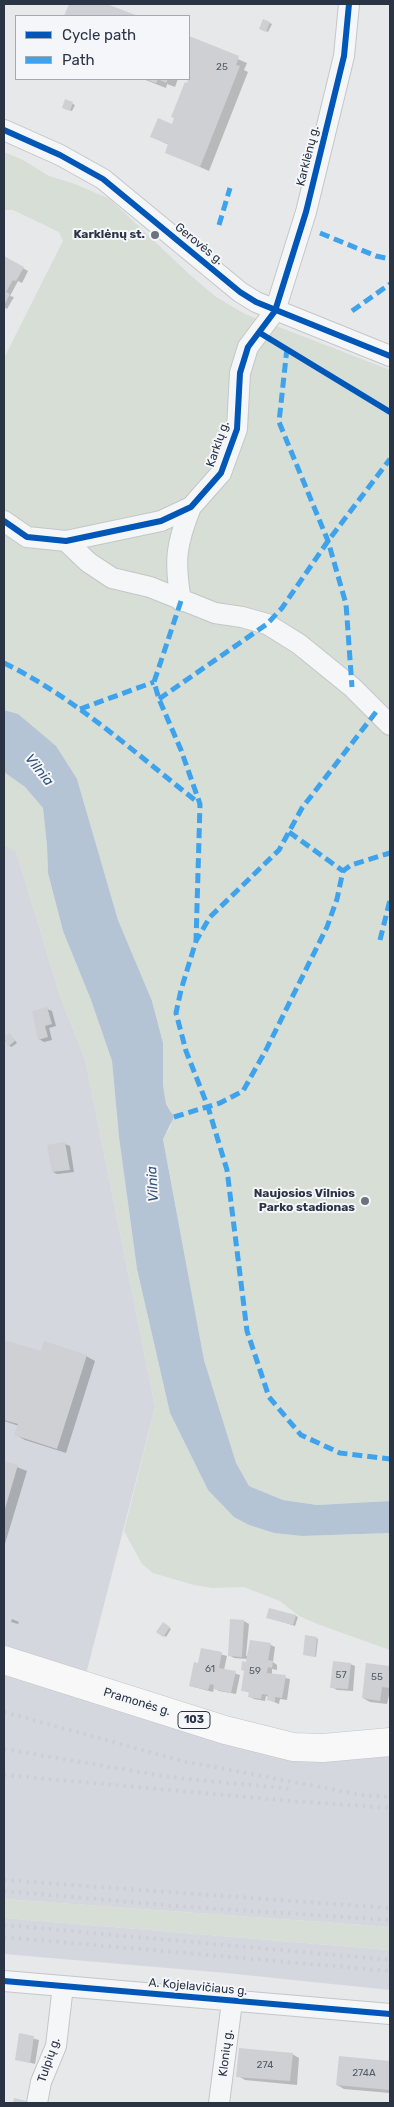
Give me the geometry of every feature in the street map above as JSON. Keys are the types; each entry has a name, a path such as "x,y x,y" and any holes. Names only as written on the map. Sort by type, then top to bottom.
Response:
{"main road":[{"name":"Pramonės g.","path":"4,1660 225,1730 293,1747 322,1748 390,1742"}],"street":[{"name":"Karklėnų g.","path":"275,311 306,212 342,65 349,4"},
{"name":"Gerovės g.","path":"4,130 60,155 103,179 240,292 256,302 390,356"},
{"name":"Karklų g.","path":"4,521 27,537 66,541 160,521 191,507 221,473 237,429 240,373 248,347 275,311"},
{"path":"181,601 177,578 179,536 191,507"},
{"path":"66,541 88,562 112,578 150,587 215,613 242,617 267,624 299,644 352,687 390,725"},
{"name":"A. Kojelavičiaus g.","path":"4,1981 232,2002 390,2014"},
{"name":"Tulpių g.","path":"37,2103 41,2082 56,2046 63,1986"},
{"name":"Klonių g.","path":"219,2103 232,2002"}],"shaded area":[{"path":"4,152 23,160 49,176 75,184 110,199 190,275 216,297 245,314 390,370 390,1501 317,1505 283,1500 249,1486 236,1464 204,1360 163,1138 171,1126 171,1111 166,1104 163,1085 163,1043 152,1001 118,920 77,779 18,714 4,710 4,358 63,241 59,232 13,210 4,210"},
{"path":"4,772 25,787 43,808 48,873 63,931 91,1000 112,1061 119,1137 137,1269 170,1413 208,1490 235,1517 249,1525 274,1533 302,1536 390,1533 390,1650 299,1616 280,1601 244,1587 212,1588 194,1585 153,1573 142,1564 124,1531 155,1407 85,1059 61,999 16,851 4,845"},
{"path":"4,845 16,851 61,999 85,1059 155,1407 86,1674 4,1649"},
{"path":"4,1673 390,1754 390,1927 4,1899"},
{"path":"4,1899 390,1927 390,1950 4,1918"},
{"path":"4,1918 390,1950 390,1990 226,1973 4,1954"}],"water":[{"name":"Vilnia","path":"4,710 18,714 56,746 77,779 118,920 152,1001 163,1043 163,1085 166,1104 174,1117 163,1139 204,1360 236,1463 249,1486 283,1500 317,1505 390,1501 390,1533 302,1536 274,1533 249,1525 234,1517 208,1490 170,1413 137,1269 119,1137 112,1061 91,1000 63,931 48,873 43,808 25,787 4,772"}],"building":[{"path":"69,4 107,4 135,15 64,15"},
{"path":"263,19 270,22 266,32 259,29"},
{"path":"190,36 239,56 236,65 240,66 200,167 165,153 168,144 150,137 158,118 172,124 174,118 171,117 185,82 187,83 190,80"},
{"path":"65,99 73,102 70,111 62,108"},
{"path":"4,256 24,267 16,281 13,280 6,292 10,294 4,305"},
{"path":"47,1007 52,1024 45,1026 48,1037 38,1040 32,1011"},
{"path":"10,1033 15,1041 8,1047 4,1037"},
{"path":"65,1142 70,1170 52,1172 47,1145"},
{"path":"4,1340 41,1351 44,1341 87,1355 57,1449 14,1435 18,1424 4,1420"},
{"path":"4,1461 18,1465 4,1512"},
{"path":"269,1608 296,1615 293,1625 266,1618"},
{"path":"230,1619 244,1620 242,1657 228,1656"},
{"path":"163,1622 170,1627 163,1637 156,1632"},
{"path":"305,1635 317,1637 315,1657 303,1655"},
{"path":"250,1640 271,1643 268,1660 273,1661 272,1668 268,1667 267,1673 286,1675 282,1698 275,1697 275,1702 267,1700 268,1695 262,1694 261,1699 248,1697 249,1692 241,1691 244,1671 241,1670 242,1661 246,1662"},
{"path":"201,1648 222,1652 219,1668 236,1671 231,1693 213,1689 214,1685 210,1684 208,1690 189,1686 194,1662 198,1663"},
{"path":"333,1661 351,1663 348,1689 330,1688"},
{"path":"366,1663 390,1666 390,1688 382,1687 380,1701 362,1698"},
{"path":"19,2033 34,2036 30,2063 15,2060"},
{"path":"239,2048 293,2053 290,2081 236,2077"},
{"path":"339,2056 390,2061 390,2090 336,2085"},
{"path":"14,2098 30,2102 30,2103 13,2103"}],"railway":[{"path":"4,1712 182,1761 363,1795 390,1797"},
{"path":"4,1749 169,1777 291,1789"},
{"path":"4,1775 390,1808"},
{"path":"4,1880 390,1908"},
{"path":"4,1891 175,1906 390,1920"},
{"path":"4,1925 390,1960"},
{"path":"4,1937 390,1971"}],"marked path":[{"path":"219,225 230,188"},
{"path":"320,233 376,256 390,259"},
{"path":"352,311 390,284"},
{"path":"287,348 279,422 328,541 346,604 352,687"},
{"path":"159,699 267,624 282,608 328,541 390,459"},
{"path":"181,601 154,682 200,804 196,941"},
{"path":"4,663 31,677 81,710 200,804"},
{"path":"80,709 154,682"},
{"path":"376,712 302,808 279,850 210,917 196,941 176,1013 186,1051 208,1107 227,1170 247,1331 269,1397 301,1435 340,1453 390,1459"},
{"path":"289,832 343,871"},
{"path":"174,1117 220,1103 243,1091 266,1050 327,927 337,899 343,871 351,865 390,853"},
{"path":"380,940 390,900"}],"cycle path":[{"path":"4,521 27,537 66,541 161,521 191,507 221,473 237,429 240,373 248,347 275,311 306,212 344,56 349,4"},
{"path":"4,130 60,155 103,179 240,292 256,302 390,356"},
{"path":"260,333 390,412"},
{"path":"4,1981 390,2014"}],"place":[{"name":"Karklėnų st.","path":"155,235"},
{"name":"Naujosios Vilnios Parko stadionas","path":"365,1201"}]}
